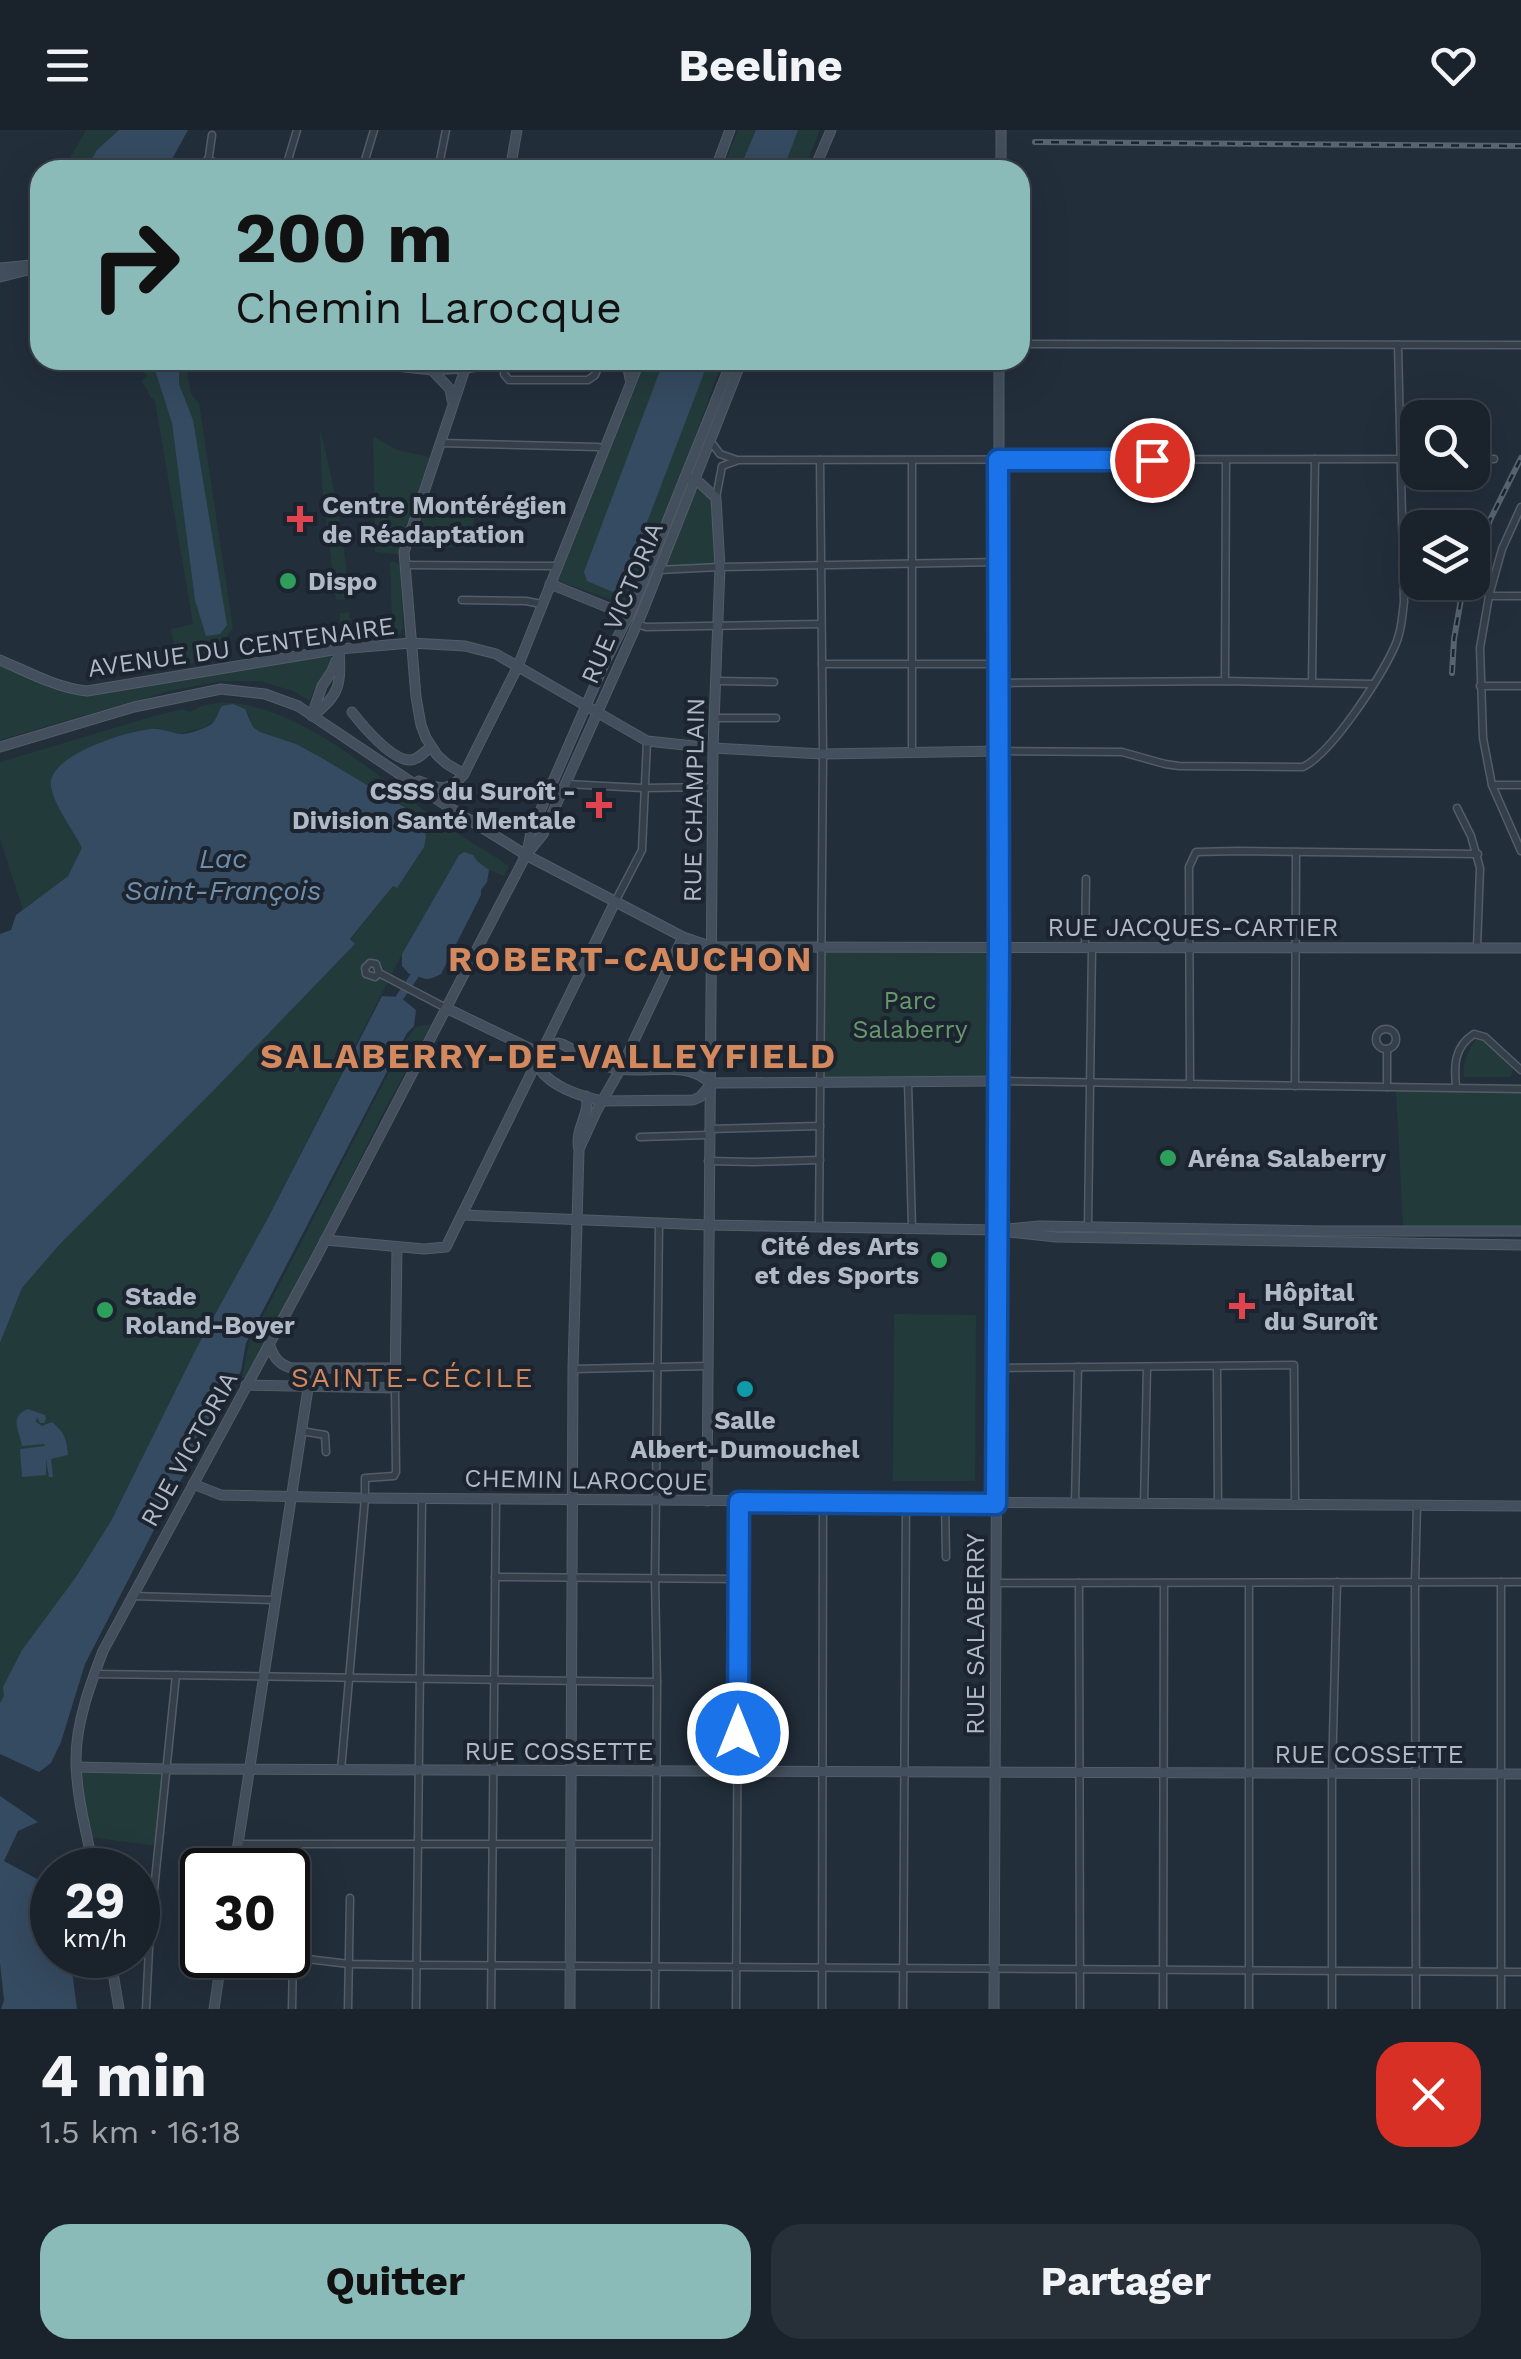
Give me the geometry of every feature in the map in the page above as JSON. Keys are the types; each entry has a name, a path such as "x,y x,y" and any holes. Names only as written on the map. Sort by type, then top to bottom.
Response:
{"street":[{"path":"288,160 297,130"},
{"path":"365,160 374,130"},
{"path":"440,160 446,130"},
{"path":"512,160 518,130"},
{"path":"719,160 730,130"},
{"path":"818,160 830,130"},
{"path":"1001,160 1002,130"},
{"path":"207,160 212,135"},
{"path":"0,268 30,265"},
{"path":"0,277 30,270"},
{"path":"1030,344 1521,345"},
{"path":"1398,345 1400,421"},
{"path":"432,370 450,389 452,406"},
{"path":"464,370 404,552 416,697 422,725 431,747 447,764 464,774"},
{"path":"504,370 509,380 518,381 588,380 597,370"},
{"path":"628,370 631,381"},
{"path":"394,768 439,789 451,787 464,774 518,666 636,370"},
{"name":"RUE VICTORIA","path":"526,855 531,832 585,708 658,570 728,370"},
{"name":"RUE VICTORIA","path":"90,1848 76,1766 79,1734 102,1651 325,1240 526,855 543,834 596,714 662,540 710,441 738,370"},
{"name":"RUE SALABERRY","path":"994,2009 999,370"},
{"path":"710,441 720,454 737,460 1400,459"},
{"path":"439,444 603,449"},
{"path":"1312,682 1315,459"},
{"path":"690,479 716,498 722,466 737,460"},
{"path":"819,1227 823,754 820,460"},
{"path":"912,460 912,752"},
{"path":"1225,681 1226,461"},
{"path":"325,1240 446,1247 642,850 646,741 823,754 1122,752 1179,766 1303,767 1317,758 1340,732 1396,646 1404,602 1402,490"},
{"name":"RUE CHAMPLAIN","path":"706,1502 713,748 720,566 716,498"},
{"path":"1490,592 1502,549 1521,507"},
{"path":"658,570 999,562"},
{"path":"405,565 557,566"},
{"path":"550,584 646,626 822,624"},
{"path":"1490,596 1521,596"},
{"path":"462,600 541,604"},
{"path":"1488,600 1480,648 1483,738 1492,784 1521,851"},
{"name":"AVENUE DU CENTENAIRE","path":"0,660 69,688 88,690 338,649 412,643 486,650 646,741"},
{"path":"312,716 327,705 338,689 338,649"},
{"path":"312,716 322,686 336,664 338,649"},
{"path":"822,664 999,664"},
{"path":"716,682 774,682"},
{"path":"999,683 1374,684"},
{"path":"1480,686 1521,686"},
{"name":"AVENUE DU CENTENAIRE","path":"0,747 134,707 221,688 276,697 298,706 526,855"},
{"path":"352,712 370,734 401,757 410,760 431,747"},
{"path":"714,718 776,718"},
{"path":"566,784 713,787"},
{"path":"1492,784 1521,785"},
{"path":"1456,808 1478,854 1482,880 1476,948"},
{"path":"1190,1084 1189,866 1196,852 1478,854"},
{"path":"1295,1086 1296,852"},
{"name":"RUE JACQUES-CARTIER","path":"526,855 682,937 712,947 1521,948"},
{"path":"1086,879 1092,1083 1088,1226"},
{"path":"579,1150 682,937"},
{"path":"380,972 535,1051"},
{"path":"1456,1087 1456,1058 1474,1034 1486,1037 1521,1070"},
{"path":"535,1051 562,1044 610,1068 688,1070 710,1083 998,1081 1521,1089"},
{"path":"1386,1087 1387,1049"},
{"path":"535,1051 536,1065 548,1080 602,1100 693,1100 710,1083"},
{"path":"908,1082 912,1228"},
{"path":"570,2009 573,1369 579,1150 576,1140 588,1102 586,1096"},
{"path":"640,1138 820,1126"},
{"path":"708,1161 820,1160"},
{"path":"463,1215 708,1225 998,1230 1088,1226 1521,1231"},
{"path":"655,2009 658,1223"},
{"path":"998,1230 1072,1238 1521,1245"},
{"path":"1403,1242 1404,1230"},
{"path":"341,1770 365,1478 389,1477 396,1472 397,1246"},
{"path":"268,1344 282,1366 395,1368"},
{"path":"997,1368 1294,1365 1294,1505"},
{"path":"573,1369 708,1366"},
{"path":"1216,1366 1218,1505"},
{"path":"1144,1504 1147,1367"},
{"path":"1075,1504 1078,1368"},
{"path":"237,1848 310,1369"},
{"path":"246,1386 395,1388"},
{"path":"301,1430 325,1435 326,1452"},
{"name":"CHEMIN LAROCQUE","path":"193,1484 222,1495 365,1498 1521,1506"},
{"path":"416,2009 422,1498"},
{"path":"491,2009 496,1499"},
{"path":"736,2009 739,1502"},
{"path":"822,2009 823,1502"},
{"path":"903,2009 906,1503"},
{"path":"945,1504 946,1557"},
{"path":"1416,2009 1417,1506"},
{"path":"495,1577 738,1579"},
{"path":"1249,1582 1249,2009"},
{"path":"1332,2009 1337,1582"},
{"path":"1501,2009 1502,1582"},
{"path":"996,1583 1521,1582"},
{"path":"1079,1583 1080,2009"},
{"path":"1163,2009 1164,1583"},
{"path":"132,1596 276,1600"},
{"path":"94,1674 657,1682"},
{"path":"146,2009 150,1929 176,1676"},
{"name":"RUE COSSETTE","path":"76,1766 249,1770 1521,1774"},
{"path":"238,1844 656,1844"},
{"path":"348,2009 350,1898"},
{"path":"310,1959 349,1964 491,1966 1521,1972"},
{"path":"114,1978 119,2009"},
{"path":"214,2009 219,1978"},
{"path":"292,2009 293,1978"}],"green space":[{"path":"86,130 188,130 172,160 68,160"},
{"path":"738,130 820,130 808,160 726,160"},
{"path":"141,370 187,370 191,394 199,403 233,628 225,639 228,657 178,666 171,629 193,624 155,401 142,381 147,375"},
{"path":"642,370 719,370 658,538 628,605 557,581"},
{"path":"320,429 338,513 348,599 336,600 322,485"},
{"path":"373,436 397,450 430,457 398,554 375,552"},
{"path":"694,481 716,498 720,567 658,570"},
{"path":"476,499 471,547 414,548 426,501"},
{"path":"390,561 400,566 403,629 394,637 344,637 340,613 349,612 350,628 392,625"},
{"path":"332,654 310,701 260,681 222,681 169,691 0,740 0,664 79,693"},
{"path":"223,702 253,706 310,729 509,866 504,876 464,852 459,855 402,954 111,1521 0,1703 0,1343 22,1288 59,1245 355,944 350,940 393,886 404,807 296,744 259,732 248,713 217,718 205,727 180,734 157,728 131,732 51,790 83,848 68,876 21,911 0,839 0,762 154,716 182,709 190,712"},
{"name":"Parc Salaberry","path":"999,946 998,1081 820,1082 821,947"},
{"path":"431,1024 250,1382 242,1377 249,1343 405,1041 416,1027"},
{"path":"1477,1039 1513,1069 1511,1077 1464,1077 1466,1057"},
{"path":"1396,1091 1521,1092 1521,1228 1403,1227"},
{"path":"894,1314 976,1315 975,1481 893,1481"},
{"path":"81,1770 164,1772 156,1846 90,1837"}],"water":[{"path":"119,130 188,130 172,160 91,160"},
{"path":"756,130 798,130 787,160 743,160"},
{"path":"155,370 179,370 179,384 193,420 227,625 220,634 206,636 195,600 172,423"},
{"path":"660,370 705,370 621,585 613,592 587,581 584,572"},
{"name":"Lac Saint-François","path":"233,704 245,709 253,727 260,732 296,744 404,807 424,827 424,847 397,888 393,886 350,939 355,944 59,1245 22,1288 0,1343 0,934 11,930 16,915 68,876 82,848 56,801 51,786 53,775 74,755 107,740 151,729 192,732 212,723 222,706"},
{"path":"464,852 489,870 487,882 441,974 427,979 409,974 402,966 402,954"},
{"path":"382,996 400,997 416,1010 414,1026 246,1343 241,1371 85,1664 51,1763 39,1772 0,1754 3,1687 22,1650 111,1521 196,1349"},
{"path":"28,1409 45,1415 44,1423 37,1417 36,1422 42,1426 52,1422 66,1440 68,1455 51,1459 53,1477 49,1477 46,1459 46,1475 22,1477 20,1449 45,1446 22,1446 17,1420"},
{"path":"0,1796 38,1822 18,1831 4,1861 30,1875 30,1978 73,1978 77,2009 1,2009 4,2000 0,1963"}],"waterway":[{"path":"400,997 415,975"}],"railway":[{"path":"1035,142 1521,146"},
{"path":"1490,520 1521,458"},
{"path":"1452,673 1461,600"}],"place":[{"name":"Centre Montérégien de Réadaptation","path":"300,519"},
{"name":"Dispo","path":"288,581"},
{"name":"CSSS du Suroît - Division Santé Mentale","path":"599,805"},
{"name":"Aréna Salaberry","path":"1168,1158"},
{"name":"Cité des Arts et des Sports","path":"939,1260"},
{"name":"Hôpital du Suroît","path":"1242,1306"},
{"name":"Stade Roland-Boyer","path":"105,1310"},
{"name":"Salle Albert-Dumouchel","path":"745,1389"}],"district":[{"name":"ROBERT-CAUCHON","path":"631,959"},
{"name":"SALABERRY-DE-VALLEYFIELD","path":"549,1056"},
{"name":"SAINTE-CÉCILE","path":"413,1377"}],"route":[{"path":"738,1733 739,1502 996,1504 998,460 1152,460"}]}
